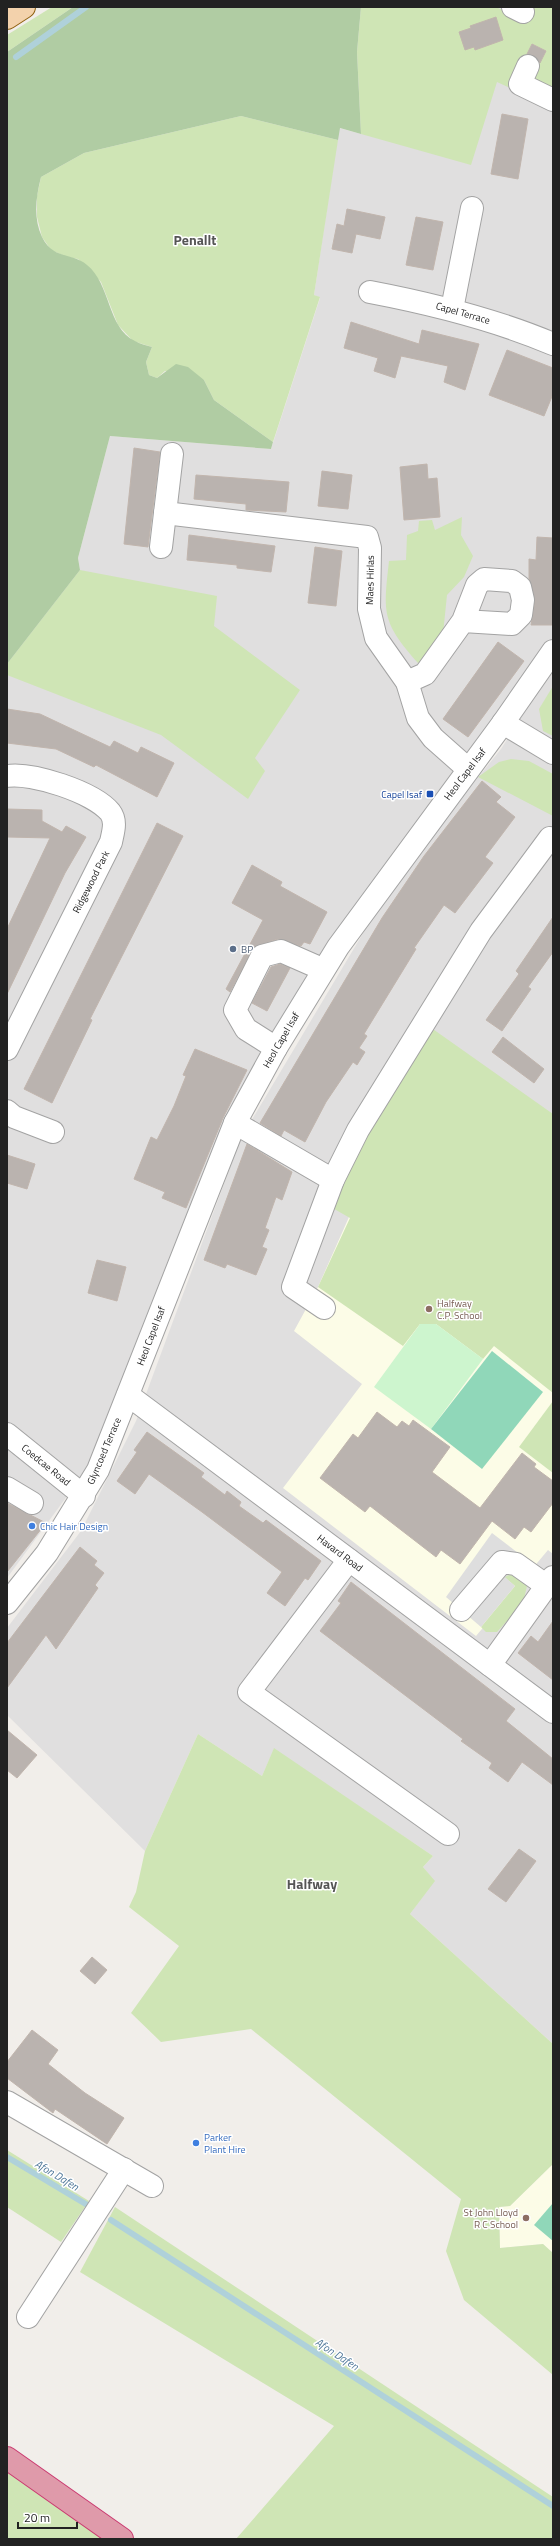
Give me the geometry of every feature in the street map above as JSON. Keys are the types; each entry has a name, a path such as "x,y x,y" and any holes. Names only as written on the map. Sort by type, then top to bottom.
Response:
{"highway":[{"path":"7,2458 122,2539"}],"main road":[{"path":"7,18 24,7"}],"street":[{"path":"528,66 520,84 553,100"},
{"path":"452,309 472,208"},
{"name":"Capel Terrace","path":"370,292 452,309 496,322 553,344"},
{"path":"161,547 172,454"},
{"name":"Maes Hirlas","path":"165,513 367,538 370,548 369,610 376,638 407,682 418,718 433,738 468,769"},
{"path":"407,682 425,674 463,621"},
{"name":"Heol Capel Isaf","path":"128,1395 235,1124 276,1048 322,969 503,723 553,651"},
{"path":"503,723 553,753"},
{"name":"Ridgewood Park","path":"7,776 34,777 55,782 93,800 111,813 115,826 111,842 7,1049"},
{"path":"324,1308 294,1287 332,1180 358,1130 481,931 550,838"},
{"path":"276,1048 246,1029 235,1010 262,956 281,951 322,969"},
{"path":"7,1111 14,1117 53,1132"},
{"path":"235,1124 332,1180"},
{"name":"Glyncoed Terrace","path":"7,1603 47,1552 84,1496 98,1470 128,1395"},
{"name":"Havard Road","path":"128,1395 553,1712"},
{"name":"Coedcae Road","path":"7,1434 84,1496"},
{"path":"7,1488 32,1503"},
{"path":"349,1560 249,1692 448,1834"},
{"path":"461,1610 502,1562 516,1564 550,1582 490,1665"},
{"path":"7,2102 152,2186"},
{"path":"28,2317 124,2169"}],"shaded area":[{"path":"361,7 553,7 553,638 430,804 275,1027 199,1185 87,1469 7,1578 7,664 80,570 78,558 110,436 271,449 320,298 314,295 339,128 361,134"},
{"path":"553,666 553,2044 410,1914 434,1881 423,1867 433,1856 274,1749 262,1776 198,1734 145,1851 7,1715 7,1628 81,1531 136,1421 241,1138 393,883 501,749"},
{"name":"Halfway C.P. School","path":"553,1114 553,1554 548,1550 476,1636 283,1488 362,1384 294,1331 318,1287 349,1217"},
{"path":"492,1533 531,1563 505,1577 515,1586 481,1627 446,1597"},
{"name":"St John Lloyd R C School","path":"553,2164 553,2253 543,2244 500,2248 499,2207 510,2206"}],"green space":[{"path":"52,7 73,7 7,52 7,35"},
{"path":"73,7 361,7 357,52 361,134 340,128 338,140 241,116 84,153 41,177 36,215 42,237 46,244 57,253 81,261 95,273 101,283 119,326 126,335 135,341 152,347 146,362 149,375 157,378 176,364 188,367 204,380 214,400 273,442 271,449 110,436 78,558 80,570 7,664 7,52"},
{"path":"361,7 496,7 525,21 529,7 553,7 553,94 529,83 546,51 532,44 510,88 497,82 471,165 361,134 357,52"},
{"path":"241,116 338,140 314,295 320,297 273,442 214,400 204,380 165,371 157,378 149,375 146,362 152,347 133,341 118,325 101,282 78,259 67,257 51,250 42,237 37,217 37,196 41,177 84,153"},
{"path":"462,517 461,535 473,556 464,577 447,595 443,634 428,658 418,663 397,637 391,627 386,606 389,561 406,560 407,535 418,531 419,521 432,520 435,530"},
{"path":"80,570 217,596 214,626 300,690 255,758 265,771 248,799 161,735 7,675 7,664"},
{"path":"553,686 553,736 543,731 539,709"},
{"path":"511,759 529,761 553,774 553,816 478,777 499,762"},
{"path":"430,1027 553,1114 553,1393 494,1346 483,1359 436,1324 420,1324 403,1346 318,1287 350,1218 329,1206 343,1174"},
{"path":"420,1324 436,1324 483,1359 431,1429 374,1387"},
{"path":"492,1351 543,1392 482,1469 431,1429"},
{"path":"553,1401 553,1473 519,1447"},
{"path":"511,1572 522,1579 527,1586 523,1603 497,1632 486,1632 481,1627 515,1586 504,1577"},
{"path":"198,1734 262,1776 274,1748 433,1856 423,1867 435,1881 410,1914 553,2044 553,2164 510,2206 499,2207 500,2248 543,2244 553,2253 553,2375 464,2300 446,2251 461,2199 251,2029 161,2042 131,2013 179,1946 129,1907 136,1892 145,1851"},
{"path":"7,2150 89,2201 61,2242 7,2207"},
{"path":"553,2203 553,2241 534,2225"},
{"path":"115,2207 553,2497 553,2539 236,2539 334,2426 80,2272"},
{"path":"7,2469 105,2539 7,2539"}],"building":[{"path":"496,17 503,40 475,50 474,47 465,50 459,32 471,28 470,26"},
{"path":"532,44 546,51 540,63 533,55 527,54"},
{"path":"502,114 528,119 518,179 491,174"},
{"path":"347,209 385,217 380,239 356,234 352,253 332,249 337,224 344,226"},
{"path":"416,217 443,222 433,270 406,265"},
{"path":"351,322 419,344 422,330 479,344 465,390 444,382 448,366 401,356 395,378 374,371 378,358 344,348"},
{"path":"507,350 553,368 553,394 544,416 489,395"},
{"path":"134,448 160,452 148,547 124,544"},
{"path":"427,464 428,479 437,478 440,517 404,520 400,467"},
{"path":"322,471 352,475 348,509 318,506"},
{"path":"196,475 289,482 286,512 246,510 246,504 194,499"},
{"path":"189,535 275,546 271,572 237,568 237,565 187,560"},
{"path":"537,537 553,538 553,625 531,625 535,601 529,579 529,559 536,560"},
{"path":"315,547 342,551 336,606 308,603"},
{"path":"498,642 524,661 468,737 443,719"},
{"path":"7,709 40,714 110,747 114,741 138,753 141,747 174,763 157,797 96,765 94,767 56,749 7,743"},
{"path":"482,781 501,797 496,802 515,817 485,857 493,863 455,913 444,905 414,948 416,949 364,1034 367,1036 359,1048 365,1052 357,1065 353,1062 326,1102 305,1142 284,1130 281,1136 260,1123 382,918 424,856"},
{"path":"7,809 42,810 42,821 62,832 66,826 86,837 65,873 7,994 7,929 50,838 7,837"},
{"path":"157,823 183,836 90,1019 92,1020 52,1103 24,1089"},
{"path":"252,865 282,882 280,886 327,912 310,944 304,942 301,946 278,939 254,947 230,992 226,989 263,920 232,903"},
{"path":"553,917 553,952 528,987 531,989 502,1031 486,1020 519,974 516,971"},
{"path":"280,964 290,968 267,1011 252,1003 271,967"},
{"path":"503,1037 544,1069 534,1083 492,1052"},
{"path":"195,1049 247,1070 223,1118 186,1208 162,1198 165,1192 134,1179 151,1137 157,1140 174,1106 186,1076 183,1075"},
{"path":"247,1144 292,1172 282,1200 276,1197 265,1228 269,1230 262,1247 267,1249 256,1275 227,1264 225,1268 204,1260"},
{"path":"7,1155 35,1164 27,1189 7,1183"},
{"path":"97,1260 126,1267 117,1301 88,1293"},
{"path":"377,1412 397,1427 402,1421 409,1426 413,1420 450,1447 432,1472 480,1508 522,1453 536,1464 534,1467 553,1481 553,1503 531,1532 524,1527 515,1539 492,1521 460,1564 441,1550 436,1557 370,1506 365,1512 320,1478 353,1434 358,1438"},
{"path":"147,1432 204,1473 201,1477 225,1495 227,1491 241,1502 239,1506 263,1523 266,1520 321,1561 308,1580 305,1578 285,1606 267,1593 282,1572 202,1512 149,1474 135,1494 117,1481 137,1452 134,1450"},
{"path":"7,1503 46,1523 7,1572"},
{"path":"80,1547 97,1561 94,1565 104,1573 95,1585 98,1588 56,1649 46,1635 7,1688 7,1643"},
{"path":"351,1582 515,1709 506,1721 553,1759 553,1785 522,1762 508,1782 489,1768 492,1763 461,1741 463,1739 320,1631 341,1603 338,1601"},
{"path":"553,1621 553,1680 518,1653 531,1636 538,1642"},
{"path":"7,1730 37,1755 17,1778 7,1770"},
{"path":"519,1849 536,1861 506,1902 488,1889"},
{"path":"92,1957 107,1970 95,1984 80,1971"},
{"path":"32,2030 58,2050 48,2064 85,2093 124,2118 107,2144 55,2109 53,2113 7,2078 7,2062"}],"waterway":[{"path":"16,57 86,7"},
{"name":"Afon Dafen","path":"7,2157 94,2209"},
{"name":"Afon Dafen","path":"111,2220 553,2506"}],"place":[{"name":"Capel Isaf","path":"430,794"},
{"name":"BP","path":"233,949"},
{"name":"Halfway C.P. School","path":"429,1309"},
{"name":"Chic Hair Design","path":"32,1526"},
{"name":"Parker Plant Hire","path":"196,2143"},
{"name":"St John Lloyd R C School","path":"526,2218"}],"district":[{"name":"Penallt","path":"195,239"},
{"name":"Halfway","path":"312,1883"}]}
